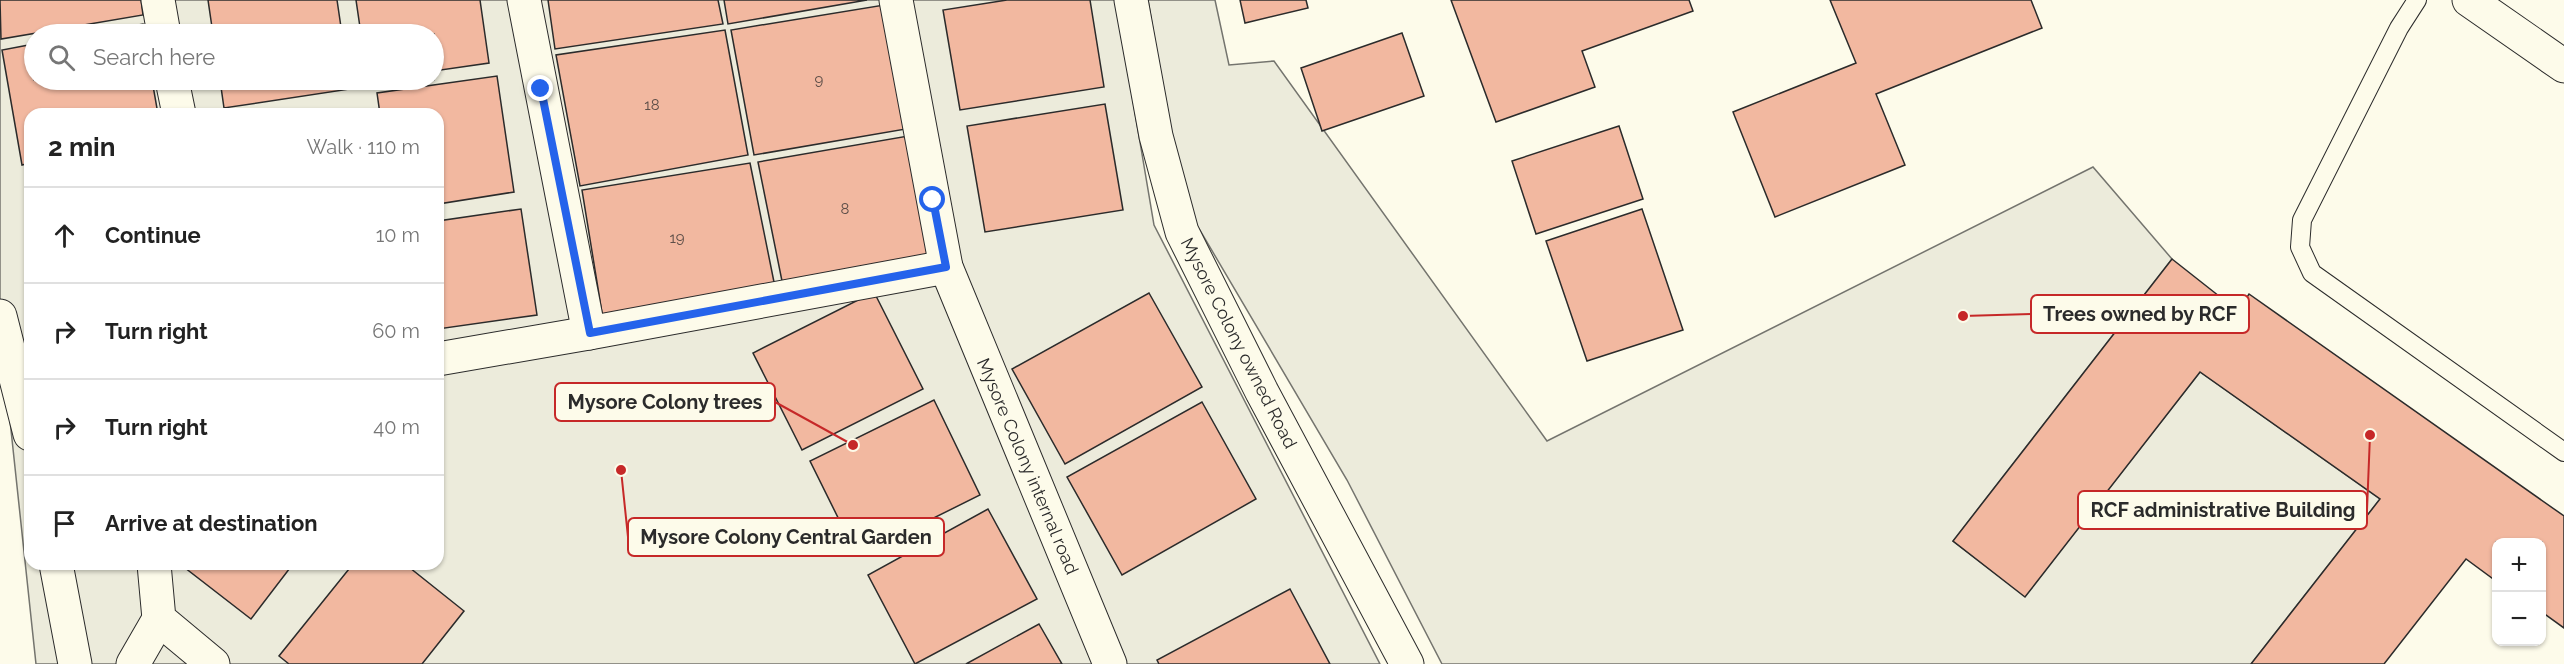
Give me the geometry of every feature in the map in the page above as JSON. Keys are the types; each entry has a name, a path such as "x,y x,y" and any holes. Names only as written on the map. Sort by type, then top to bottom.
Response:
{"street":[{"path":"158,0 162,24"},
{"path":"524,0 590,333"},
{"name":"Mysore Colony internal road","path":"896,0 946,267 1110,664"},
{"name":"Mysore Colony owned Road","path":"1131,0 1156,136 1182,232 1262,392 1407,664"},
{"path":"2469,0 2564,66"},
{"path":"174,90 178,108"},
{"path":"444,358 946,267"},
{"path":"0,316 24,410"},
{"path":"57,570 75,664"},
{"path":"133,664 159,619 155,570"},
{"path":"159,619 213,664"}],"lane":[{"path":"2417,0 2399,28 2302,220 2300,247 2312,273 2564,452"}],"shaded area":[{"path":"0,0 1116,0 1154,225 1380,664 36,664 26,570 444,570 444,108 24,108 24,552 0,327"},
{"path":"1148,0 1215,0 1229,65 1274,61 1547,441 2093,167 2172,259 1953,541 2025,596 2200,372 2380,499 2251,664 1442,664 1347,480 1181,198"}],"building":[{"path":"0,0 141,0 143,15 90,24 24,24 24,35 1,39"},
{"path":"208,0 337,0 341,24 212,24"},
{"path":"356,0 480,0 489,63 444,70 444,24 360,24"},
{"path":"548,0 718,0 723,24 555,49"},
{"path":"724,0 867,0 728,24"},
{"path":"1007,0 1090,0 1104,87 960,110 943,10"},
{"path":"1240,0 1306,0 1308,8 1245,23"},
{"path":"1451,0 1689,0 1693,11 1582,51 1595,87 1496,122"},
{"path":"1830,0 2031,0 2042,28 1876,94 1905,165 1775,217 1733,112 1856,63"},
{"path":"884,5 906,129 754,155 731,30"},
{"path":"725,30 748,155 580,186 556,55"},
{"path":"1402,33 1424,96 1322,131 1301,68"},
{"path":"24,46 24,90 154,90 157,108 24,108 24,164 22,165 2,50"},
{"path":"497,76 514,192 444,203 444,108 379,108 377,93 398,90 444,90 444,84"},
{"path":"221,90 343,90 224,108"},
{"path":"1105,104 1123,210 985,232 967,126"},
{"path":"1619,126 1643,199 1536,234 1512,161"},
{"path":"908,136 931,256 783,286 758,162"},
{"path":"750,163 775,287 603,319 582,190"},
{"path":"521,209 537,315 444,328 444,220"},
{"path":"1642,209 1683,330 1587,361 1546,241"},
{"path":"2172,259 2238,311 2249,294 2564,516 2564,628 2546,615 2546,538 2492,538 2492,578 2466,559 2384,664 2251,664 2380,499 2200,372 2025,597 1953,541"},
{"path":"874,292 923,389 802,450 753,353"},
{"path":"1149,293 1202,387 1065,464 1012,369"},
{"path":"934,400 980,495 857,556 810,461"},
{"path":"1202,402 1256,499 1122,575 1067,477"},
{"path":"988,509 1037,599 915,664 868,575"},
{"path":"188,570 288,570 251,619"},
{"path":"348,570 413,570 464,611 422,664 289,664 279,656"},
{"path":"1290,589 1330,664 1159,664 1157,660"},
{"path":"1039,624 1062,664 966,664"}],"place":[{"name":"Trees owned by RCF","path":"1963,316"},
{"name":"RCF administrative Building","path":"2370,435"},
{"name":"Mysore Colony trees","path":"853,445"},
{"name":"Mysore Colony Central Garden","path":"621,470"}],"route":[{"path":"541,89 590,333 946,267 933,200"}]}
